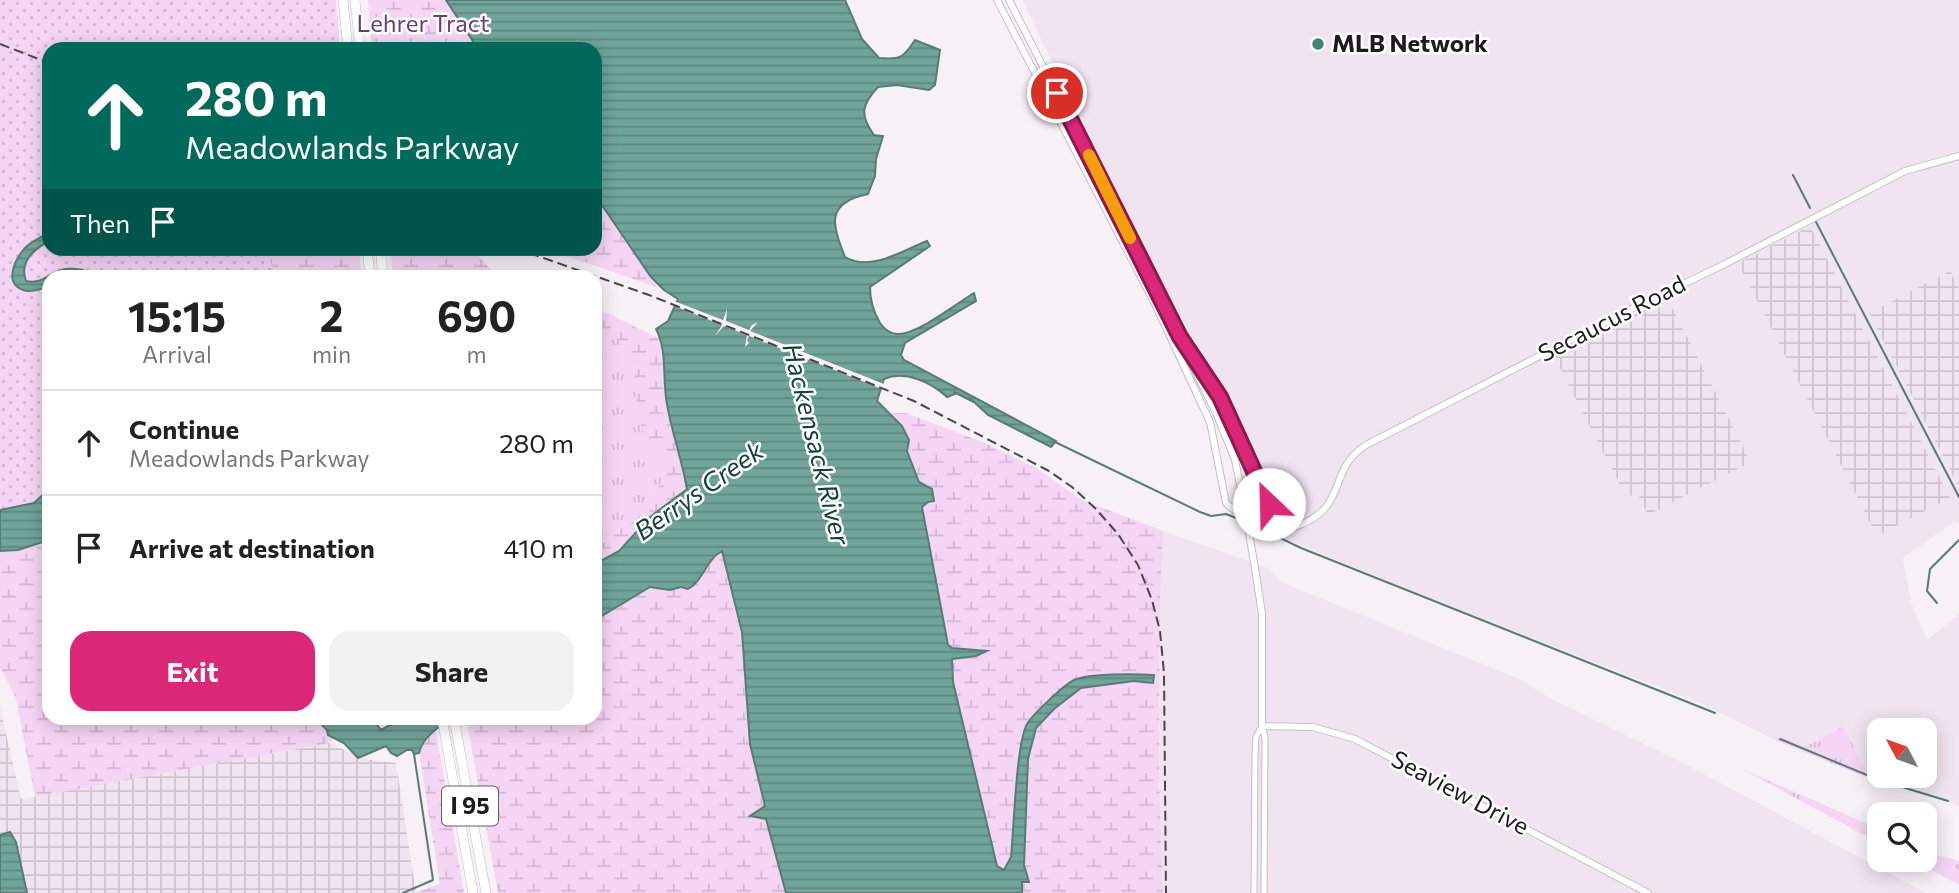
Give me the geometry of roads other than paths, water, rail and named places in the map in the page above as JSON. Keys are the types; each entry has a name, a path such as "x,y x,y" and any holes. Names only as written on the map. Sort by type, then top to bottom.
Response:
{"highway":[{"path":"343,0 347,42"},
{"path":"355,0 359,42"},
{"name":"I 95","path":"443,725 473,893"},
{"name":"I 95","path":"455,725 486,893"}],"main road":[{"path":"997,0 1154,302 1210,422 1225,501 1232,509 1282,530 1300,525"},
{"path":"1009,0 1180,337 1229,443 1244,504 1262,614 1262,726"},
{"name":"Secaucus Road","path":"1300,525 1322,513 1334,496 1345,466 1366,445 1905,171 1959,156"},
{"path":"1154,302 1193,367"},
{"path":"1180,337 1217,392 1269,504 1281,520 1300,525"},
{"path":"1258,520 1264,520 1270,515 1269,504"},
{"name":"Seaview Drive","path":"1262,726 1313,727 1355,739 1648,893"}],"street":[{"path":"1254,893 1255,753 1256,737 1262,726"},
{"path":"1262,726 1265,737 1264,893"}],"water":[{"path":"446,0 845,0 862,39 879,58 892,59 901,56 915,40 940,50 935,85 929,90 897,85 878,87 866,104 864,116 869,128 874,135 883,136 876,159 875,176 868,194 844,203 838,209 835,225 845,257 855,261 876,261 927,241 930,246 870,287 872,306 880,323 892,333 906,333 926,324 974,293 976,301 905,343 901,355 904,360 1056,441 1051,447 988,415 974,402 957,393 947,397 926,382 909,377 884,379 877,401 902,426 909,440 907,451 919,482 932,489 934,501 922,507 948,645 952,648 987,651 976,656 952,659 953,682 997,866 1004,870 1011,857 1020,750 1030,719 1056,693 1074,680 1102,675 1154,675 1153,683 1134,681 1081,688 1054,709 1036,728 1028,759 1024,865 1029,882 1022,882 1022,893 786,893 766,819 750,816 765,806 750,744 742,632 722,551 712,560 698,581 688,589 650,587 602,616 602,560 619,551 650,517 687,489 669,415 662,347 656,329 668,321 678,299 651,277 602,205 602,42 473,42"},
{"path":"42,236 42,245 29,257 24,274 26,281 42,280 42,288 27,291 15,284 13,272 28,245"},
{"path":"42,496 42,542 18,550 0,551 0,510 34,503"},
{"path":"322,725 377,725 381,730 390,725 442,725 428,737 419,753 414,754 412,750 407,750 397,756 386,746 358,758 344,743 328,735"},
{"path":"10,832 16,842 27,893 0,893 0,835"}],"waterway":[{"path":"1793,175 1810,208"},
{"path":"1816,222 1959,497"},
{"path":"954,392 974,402"},
{"path":"1055,442 1200,512 1211,516 1226,514 1244,521"},
{"path":"1249,523 1301,548 1715,713"},
{"path":"1937,603 1927,591 1930,569 1959,540"},
{"path":"1780,739 1879,780 1948,801"},
{"path":"403,893 433,880 414,754"}],"railway":[{"path":"0,44 42,60"},
{"path":"538,256 578,270"},
{"path":"602,279 914,401 1049,471 1095,508 1118,534 1138,565 1152,600 1160,631 1164,673 1166,893"}],"place":[{"name":"MLB Network","path":"1318,44"}],"park label":[{"name":"Lehrer Tract","path":"423,24"}],"water label":[{"name":"Hackensack River","path":"816,444"},
{"name":"Berrys Creek","path":"699,491"}]}
